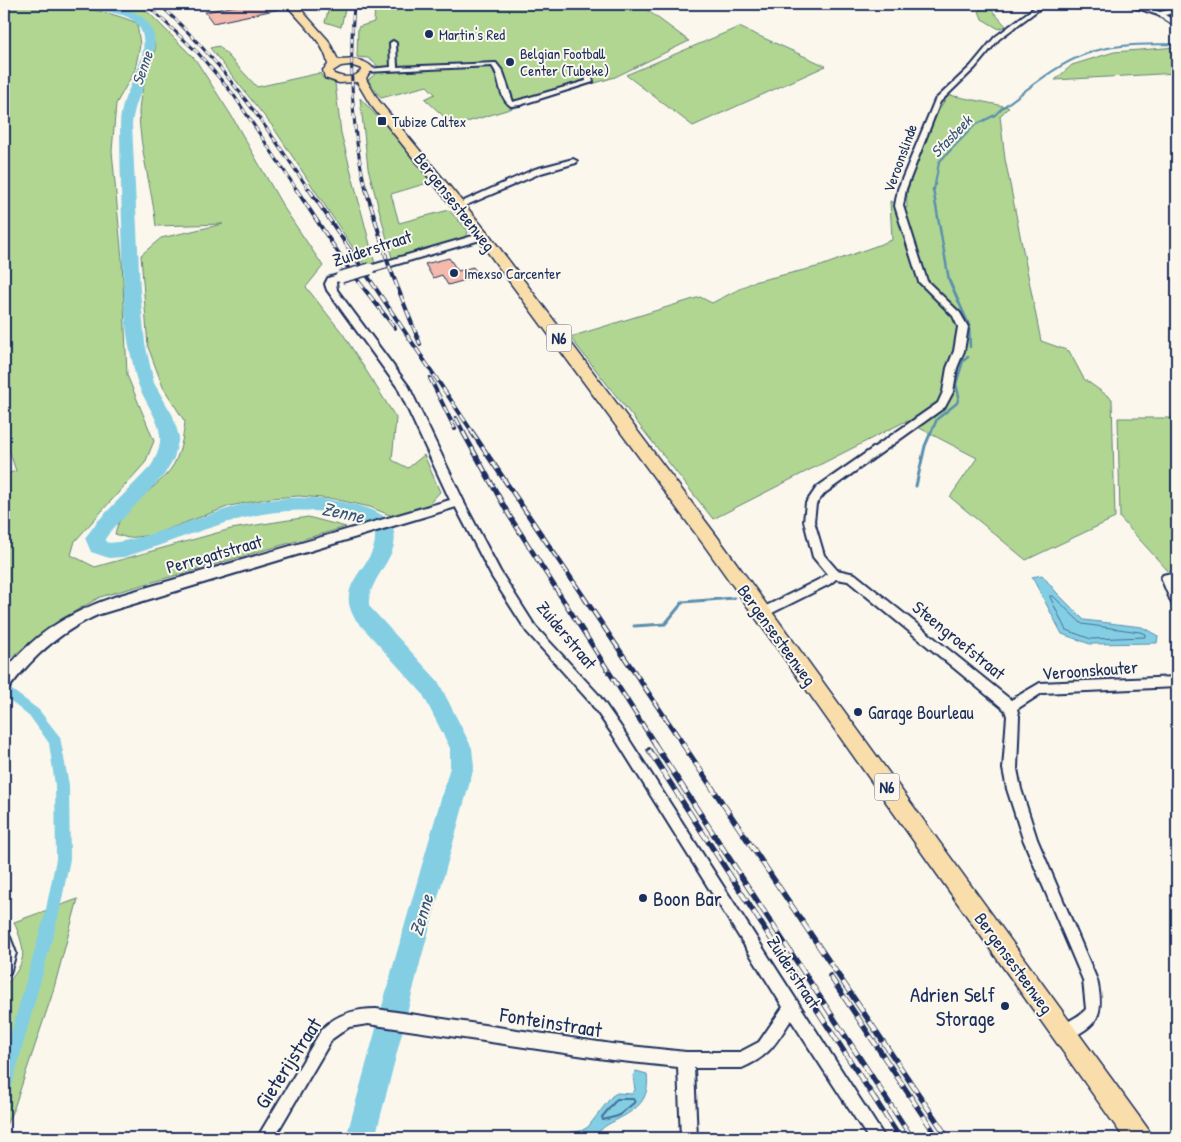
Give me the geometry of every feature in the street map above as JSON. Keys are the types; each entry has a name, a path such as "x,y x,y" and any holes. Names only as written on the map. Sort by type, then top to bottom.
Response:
{"main road":[{"path":"291,4 324,42 329,44 337,54 350,62"},
{"path":"324,42 324,46 333,59 333,65"},
{"path":"350,62 364,64 365,74 348,80 329,76 328,70 333,65 350,62"},
{"name":"N6","path":"348,80 367,100 374,102 374,98 362,84 365,74"},
{"name":"Bergensesteenweg","path":"374,102 483,236 762,612 1139,1138"}],"street":[{"name":"Veroonslinde","path":"834,574 819,558 814,542 809,521 812,500 821,490 942,404 948,392 952,368 959,351 963,327 957,315 923,282 899,206 902,189 937,101 973,67 997,38 1043,4"},
{"path":"1129,4 1160,14 1177,26"},
{"path":"1160,14 1177,10"},
{"path":"393,44 394,69"},
{"path":"365,74 394,69 494,64 498,67 505,98 511,104 518,104 590,82 588,73"},
{"path":"458,205 538,171 573,161"},
{"name":"Zuiderstraat","path":"483,236 332,280 330,284 332,290 402,387 458,502 496,574 531,629 594,698 617,731 750,943 877,1138"},
{"name":"Perregatstraat","path":"4,684 12,671 42,643 80,616 117,602 458,502"},
{"path":"762,612 826,581 834,574"},
{"name":"Steengroefstraat","path":"834,574 852,577 1010,707"},
{"path":"1167,578 1177,603"},
{"name":"Veroonskouter","path":"1010,707 1040,688 1177,682"},
{"path":"1010,707 1013,716 1010,769 1014,789 1030,839 1090,980 1094,999 1094,1009 1089,1019 1064,1033"},
{"path":"4,943 7,953 4,967"},
{"name":"Fonteinstraat","path":"411,1022 612,1052 686,1060 742,1060 764,1047 792,1006"},
{"name":"Gieterijstraat","path":"265,1138 327,1034 337,1024 359,1016 411,1022"},
{"path":"686,1060 689,1138"}],"green space":[{"path":"4,4 38,4 105,12 137,23 140,45 135,70 116,104 112,151 122,259 127,375 154,441 145,463 75,541 71,555 95,567 231,529 308,517 346,527 100,597 58,621 12,657 4,668 4,475 16,471 4,435 4,96 11,84 4,82"},
{"path":"92,4 138,4 195,59 231,115 284,208 323,266 306,287 343,334 396,418 392,460 408,468 424,455 440,492 429,504 392,516 370,507 334,499 299,496 271,498 230,506 152,535 128,538 115,534 123,515 170,470 180,447 185,422 163,387 148,347 141,255 161,238 223,224 156,226 139,113 139,105 155,45 146,26 135,14 120,8"},
{"path":"330,4 346,4 341,27 325,22"},
{"name":"Belgian Football Center (Tubeke)","path":"375,4 639,4 689,41 615,77 454,126 425,99 435,94 427,86 381,98 368,80 375,74 377,65 368,58 357,57 358,27 374,22"},
{"path":"982,7 990,8 1006,26 999,29 982,19 979,11"},
{"path":"739,27 826,66 693,126 626,75"},
{"path":"219,46 257,87 320,73 323,78 335,83 341,133 375,264 365,266 273,127 210,48"},
{"path":"1177,47 1177,73 1055,80 1072,65 1114,52"},
{"path":"949,95 1009,107 1000,116 1005,159 1041,341 1069,351 1084,379 1112,399 1115,518 1026,560 950,497 977,458 906,421 713,519 570,337 700,297 712,303 753,282 821,266 892,240 890,201 907,208 907,191 920,154 938,112"},
{"path":"360,98 397,138 431,182 391,194 399,223 449,210 468,231 467,235 460,239 392,258 368,168"},
{"path":"1118,418 1177,418 1177,569 1169,572 1120,518"},
{"path":"78,899 52,995 14,1108 4,1129 4,987 21,964 23,950 14,922"}],"water":[{"path":"1042,575 1084,620 1142,627 1158,636 1157,643 1090,644 1062,634 1032,577"},
{"path":"636,1071 647,1074 646,1093 642,1100 638,1106 605,1126 593,1138 531,1138 581,1131 588,1127 612,1096 617,1093 632,1094 635,1090 633,1076"}],"building":[{"path":"246,4 283,4 284,8 213,23 205,12"},
{"name":"Imexso Carcenter","path":"449,258 458,271 473,267 480,276 448,285 442,275 433,278 425,264"}],"waterway":[{"name":"Zenne","path":"77,4 124,11 139,20 145,28 149,39 146,63 127,112 126,124 133,304 135,330 142,369 149,390 167,422 170,437 165,458 158,471 95,538 98,547 109,551 124,550 210,520 271,506 301,504 331,506 372,518 382,526 385,542 358,596 358,606 363,614 430,687 461,748 462,767 408,959 361,1138"},
{"name":"Stasbeek","path":"934,190 939,162 975,125 995,115 1064,64 1075,58 1108,48 1131,45 1177,44"},
{"name":"Stasbeek","path":"933,189 949,280 969,325 970,347"},
{"name":"Stasbeek","path":"931,433 937,419 957,403 959,396 956,384 963,361 968,357"},
{"name":"Stasbeek","path":"916,486 925,446 931,432"},
{"name":"Stasbeek","path":"634,626 665,624 683,602 734,598"},
{"path":"4,689 35,714 55,741 62,785 63,859 52,914 4,1085"}],"railway":[{"path":"146,4 198,53 233,94 297,190"},
{"path":"159,4 201,46 240,92 309,190"},
{"path":"354,4 352,98 357,144 366,190"},
{"path":"296,189 351,272 395,328"},
{"path":"309,189 473,433"},
{"path":"366,189 388,263 420,344"},
{"path":"430,378 455,429"},
{"path":"456,418 464,433"},
{"path":"463,432 509,515 655,744"},
{"path":"472,432 683,744"},
{"path":"654,743 912,1138"},
{"path":"682,743 948,1138"},
{"path":"649,750 900,1138"},
{"path":"830,976 938,1138"}],"place":[{"name":"Martin's Red","path":"429,34"},
{"name":"Belgian Football Center (Tubeke)","path":"510,62"},
{"name":"Tubize Caltex","path":"382,121"},
{"name":"Imexso Carcenter","path":"454,273"},
{"name":"Garage Bourleau","path":"858,712"},
{"name":"Boon Bar","path":"643,898"},
{"name":"Adrien Self Storage","path":"1005,1006"}],"water label":[{"name":"Senne","path":"142,68"}]}
